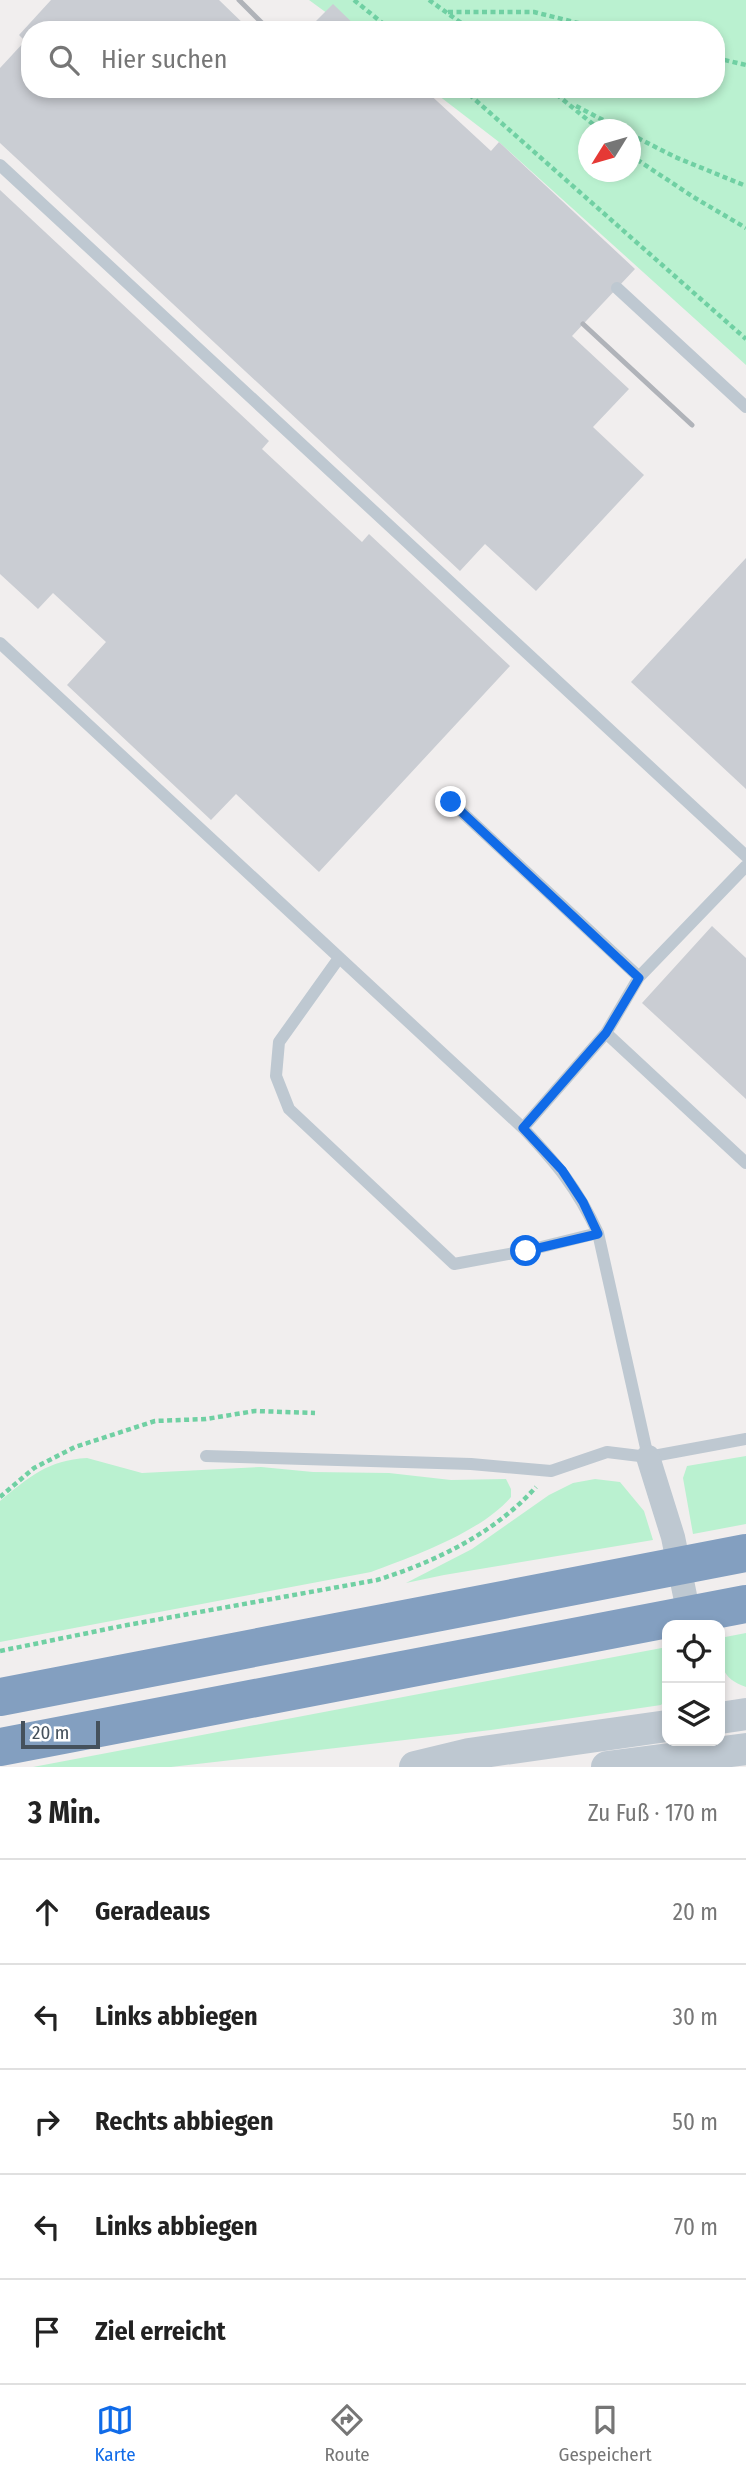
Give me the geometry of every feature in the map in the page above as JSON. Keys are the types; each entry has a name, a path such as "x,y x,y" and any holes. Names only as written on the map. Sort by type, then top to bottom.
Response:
{"highway":[{"path":"0,1697 746,1553"},
{"path":"0,1747 746,1604"}],"street":[{"path":"648,1457 673,1537 690,1620"},
{"path":"725,1717 746,1714"},
{"path":"415,1767 469,1754 662,1727"},
{"path":"607,1767 713,1747 746,1749"}],"lane":[{"path":"0,165 746,856"},
{"path":"617,288 746,407"},
{"path":"0,643 523,1128 562,1170 583,1202 598,1234 648,1457"},
{"path":"451,802 639,978"},
{"path":"523,1128 606,1033 639,978 746,866"},
{"path":"339,958 279,1042 276,1076 289,1108 454,1264 598,1234"},
{"path":"606,1033 746,1163"},
{"path":"205,1456 471,1464 551,1471 607,1452 648,1457 746,1439"}],"path":[{"path":"354,0 380,21"},
{"path":"429,0 460,21"},
{"path":"448,12 534,12 570,21"},
{"path":"725,60 746,65"},
{"path":"473,98 746,339"},
{"path":"562,98 587,119"},
{"path":"566,101 601,119"},
{"path":"641,139 675,157 746,186"},
{"path":"641,162 746,228"},
{"path":"0,1497 34,1468 75,1447 155,1421 206,1419 255,1411 315,1413"},
{"path":"0,1651 377,1580 412,1569 454,1549 519,1506 551,1471"}],"green space":[{"path":"309,0 746,0 746,365 499,142 442,98 725,98 725,21 338,21"},
{"path":"746,1456 746,1524 693,1534 683,1478 687,1466"},
{"path":"87,1458 142,1473 261,1467 313,1472 389,1473 451,1480 506,1479 511,1489 511,1497 498,1510 465,1532 371,1572 0,1642 0,1501 30,1477 50,1466"},
{"path":"595,1479 620,1482 644,1511 653,1540 406,1583 472,1549 549,1495 573,1483"},
{"path":"746,1633 746,1687 731,1679 725,1672 725,1637"},
{"path":"662,1648 661,1705 491,1730 171,1767 33,1767"}],"building":[{"path":"51,0 219,0 241,21 32,21"},
{"path":"333,4 351,21 316,21"},
{"path":"21,45 21,98 434,98 491,151 499,142 635,269 572,336 629,389 593,427 644,475 536,591 485,544 460,571 0,143 0,68"},
{"path":"0,190 269,441 262,449 362,542 369,534 510,666 319,872 236,794 211,820 67,685 106,642 53,593 38,609 0,574"},
{"path":"746,558 746,789 631,682"},
{"path":"712,926 746,958 746,1099 642,1003"}],"railway":[{"path":"239,0 260,21"},
{"path":"583,324 692,425"}],"route":[{"path":"451,802 639,978 606,1033 523,1128 562,1170 583,1202 598,1234 526,1251"}]}
